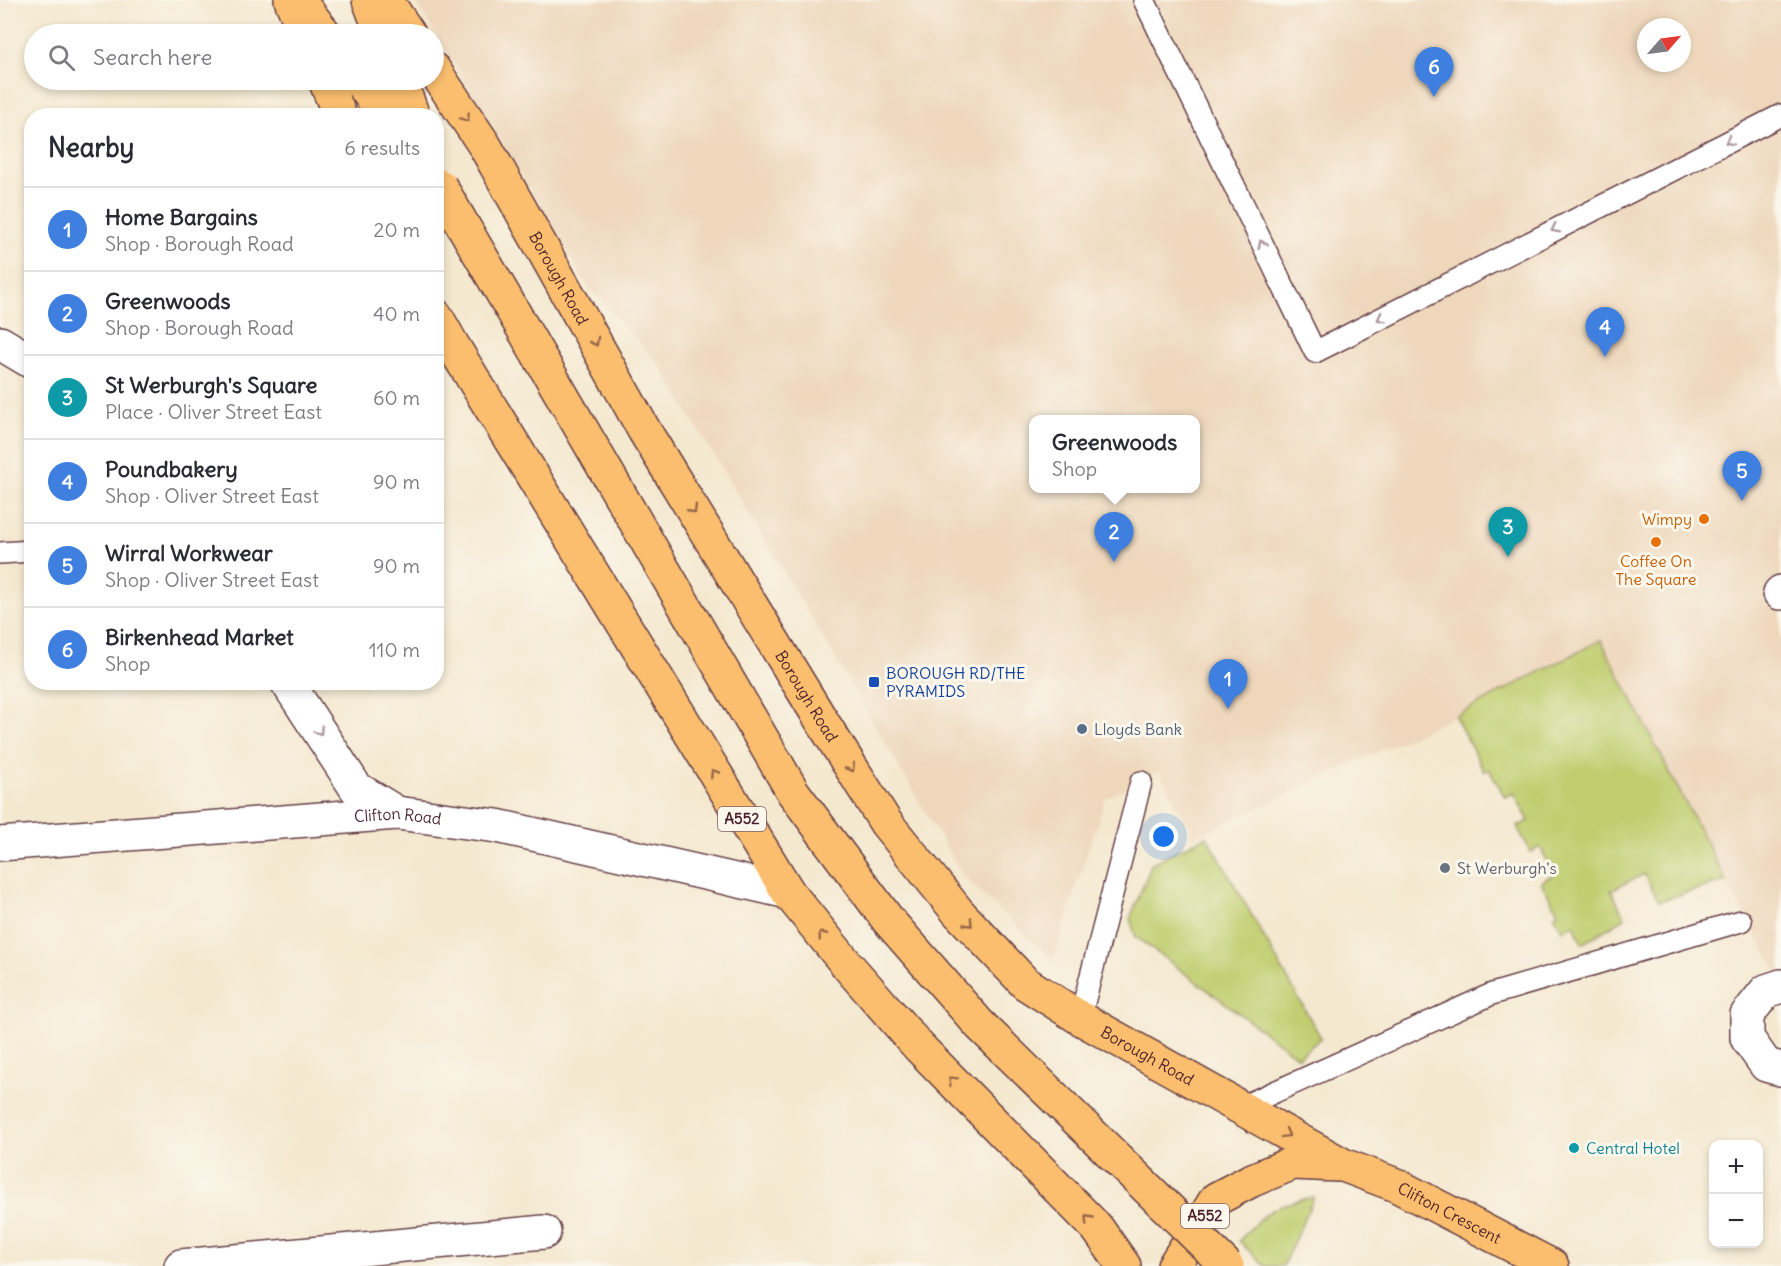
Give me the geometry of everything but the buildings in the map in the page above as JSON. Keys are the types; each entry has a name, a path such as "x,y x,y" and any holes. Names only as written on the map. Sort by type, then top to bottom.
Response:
{"main road":[{"path":"291,0 302,24"},
{"path":"298,0 317,24"},
{"path":"369,0 378,24"},
{"path":"386,0 403,24"},
{"name":"Borough Road","path":"444,85 485,146 644,430 886,823 958,912 1025,983 1080,1018 1343,1165"},
{"path":"329,90 337,108"},
{"path":"367,90 381,108"},
{"path":"404,90 410,108"},
{"path":"444,191 793,792 888,920 980,1025 1227,1266"},
{"name":"A552","path":"444,329 788,892 848,966 919,1047 1097,1228 1124,1266"},
{"name":"A552","path":"1174,1266 1216,1199 1250,1181 1293,1163 1343,1165"},
{"name":"Clifton Crescent","path":"1343,1165 1396,1185 1552,1266"}],"street":[{"path":"0,343 24,357"},
{"path":"292,690 356,788 396,813"},
{"name":"Clifton Road","path":"0,844 396,813 497,826 788,892"},
{"path":"1781,986 1766,991 1747,1015 1747,1038 1766,1065 1781,1069"},
{"path":"181,1266 543,1232"}],"lane":[{"path":"1144,0 1315,352 1781,115"},
{"path":"0,553 24,552"},
{"path":"1080,1018 1141,782"},
{"path":"1239,1108 1492,994 1741,921"}],"shaded area":[{"path":"415,0 1781,0 1781,979 1726,881 1601,641 1455,716 1193,838 1159,771 1105,799 1053,960 963,876 659,364 589,288 444,48 444,24 430,24"}],"green space":[{"path":"1601,640 1726,881 1659,901 1644,874 1611,890 1625,918 1582,944 1574,924 1562,930 1554,915 1558,912 1541,882 1554,874 1540,847 1531,852 1517,827 1529,821 1514,793 1505,797 1489,769 1484,772 1455,716"},
{"path":"1207,836 1321,1038 1298,1057 1136,937 1130,919 1152,863"},
{"path":"1314,1197 1283,1266 1265,1266 1239,1241 1271,1211 1289,1203"}],"place":[{"name":"Birkenhead Market","path":"1434,97"},
{"name":"Poundbakery","path":"1605,357"},
{"name":"Wirral Workwear","path":"1742,501"},
{"name":"Wimpy","path":"1704,519"},
{"name":"Coffee On The Square","path":"1656,542"},
{"name":"St Werburgh's Square","path":"1508,557"},
{"name":"Greenwoods","path":"1114,562"},
{"name":"BOROUGH RD/THE PYRAMIDS","path":"874,682"},
{"name":"Home Bargains","path":"1228,709"},
{"name":"Lloyds Bank","path":"1082,729"},
{"name":"St Werburgh's","path":"1445,868"},
{"name":"Central Hotel","path":"1574,1148"}]}
